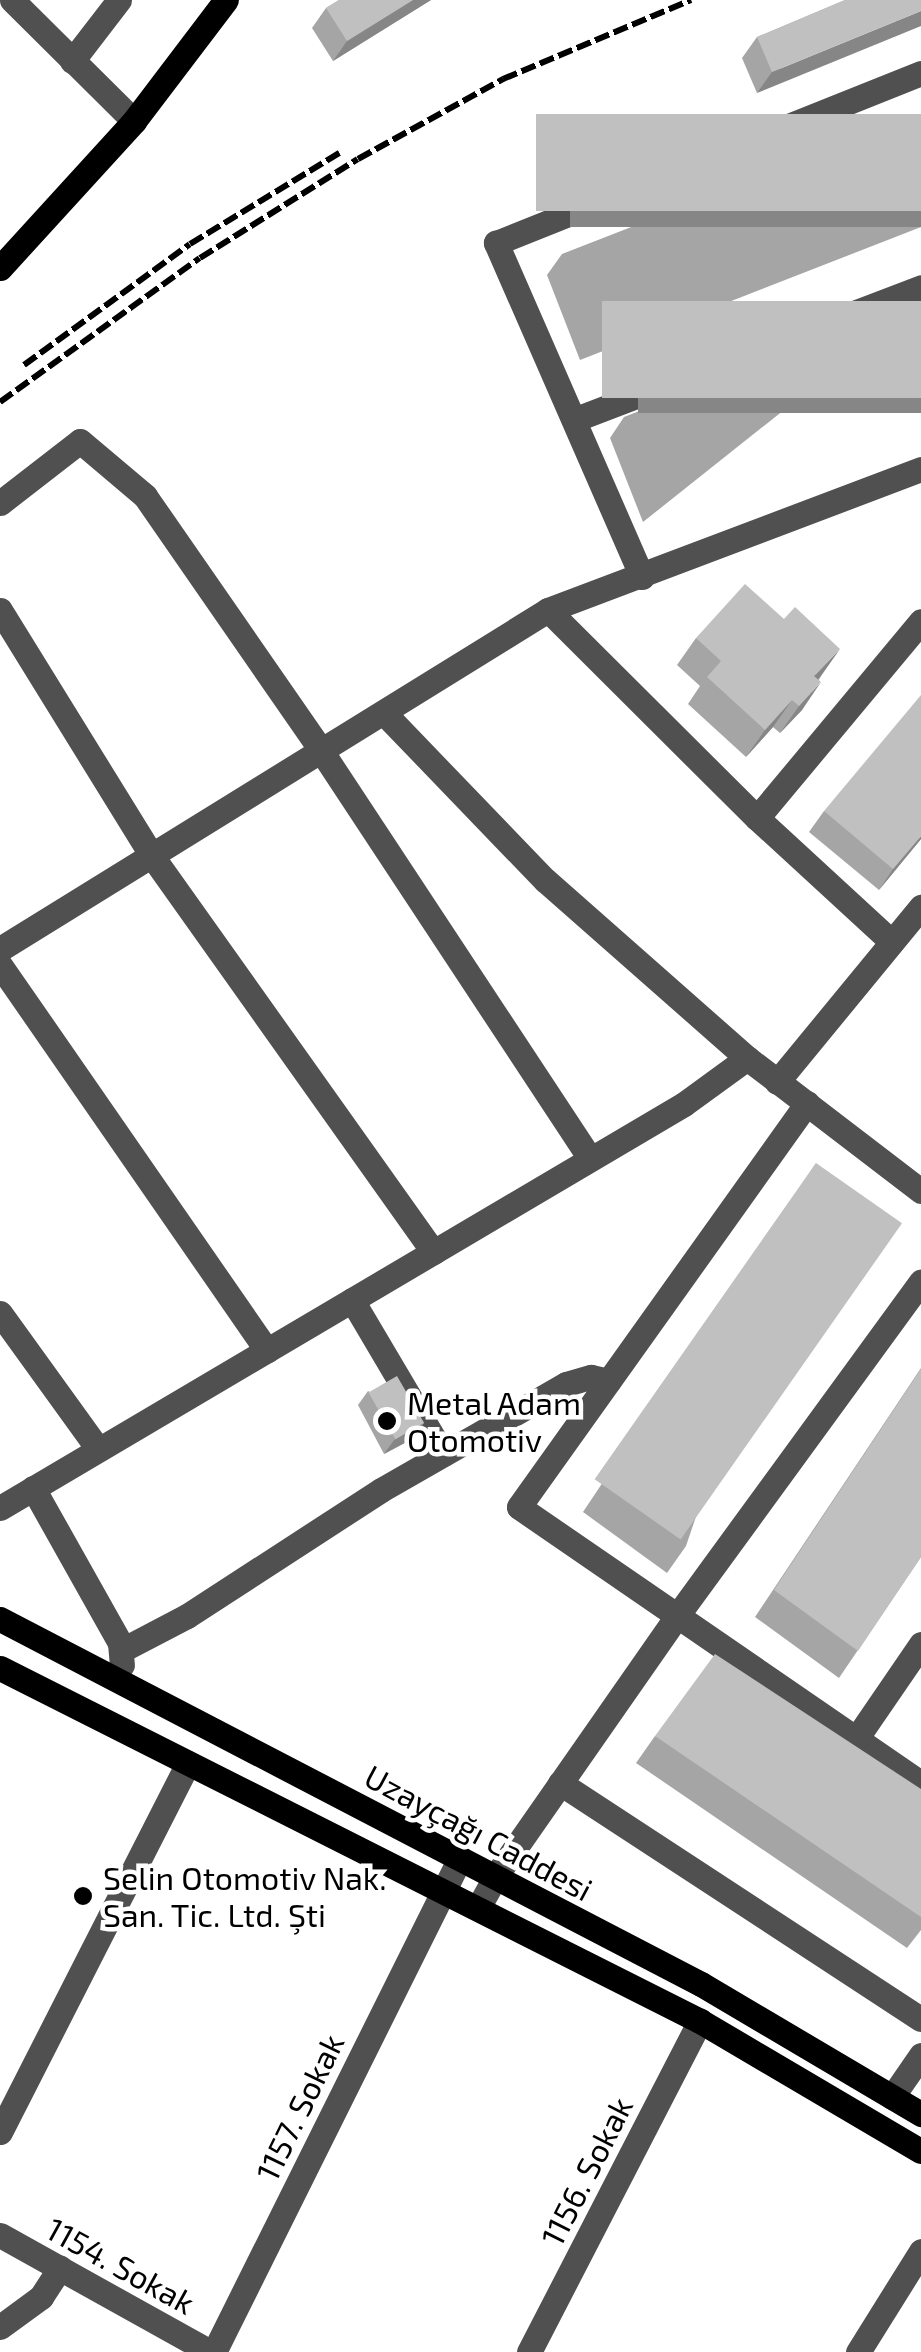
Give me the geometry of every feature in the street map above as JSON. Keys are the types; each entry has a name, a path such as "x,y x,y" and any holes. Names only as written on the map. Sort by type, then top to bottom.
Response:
{"main road":[{"path":"0,268 134,121 226,0"},
{"name":"Uzayçağı Caddesi","path":"0,1620 701,1984 921,2114"},
{"name":"Uzayçağı Caddesi","path":"0,1668 700,2021 921,2151"}],"street":[{"path":"12,0 134,121"},
{"path":"72,61 119,0"},
{"path":"642,577 496,243 921,73"},
{"path":"576,419 921,287"},
{"path":"0,502 80,442 146,496 322,752 590,1159"},
{"path":"0,949 548,610 921,469"},
{"path":"0,610 152,856 433,1252"},
{"path":"548,610 757,818 892,942"},
{"path":"757,818 921,621"},
{"path":"385,714 546,880 747,1058 921,1191"},
{"path":"777,1082 921,907"},
{"path":"0,966 267,1350"},
{"path":"0,1508 684,1104 747,1058"},
{"path":"806,1103 520,1507 921,1783"},
{"path":"478,1908 495,1877 677,1616 921,1281"},
{"path":"352,1300 443,1454"},
{"path":"0,1314 98,1450"},
{"path":"122,1650 172,1625 443,1454 574,1380 592,1377 609,1381"},
{"path":"33,1488 122,1650 122,1665 113,1678"},
{"path":"856,1738 921,1644"},
{"path":"0,2132 188,1762"},
{"path":"560,1783 916,2006"},
{"name":"1157. Sokak","path":"212,2352 460,1858"},
{"name":"1156. Sokak","path":"529,2352 700,2021"},
{"path":"892,2097 921,2055"},
{"name":"1154. Sokak","path":"0,2235 60,2268 180,2345 212,2352"},
{"path":"858,2352 921,2251"},
{"path":"0,2327 42,2297 60,2268"}],"building":[{"path":"339,0 413,0 347,41 326,8"},
{"path":"845,0 921,0 921,11 772,72 757,37"},
{"path":"536,114 921,114 921,211 536,211"},
{"path":"602,301 921,301 921,398 602,398"},
{"path":"745,584 784,619 795,607 840,649 814,676 821,682 799,706 792,700 765,730 707,677 721,661 696,638"},
{"path":"921,695 921,836 893,869 824,811"},
{"path":"816,1163 902,1223 681,1539 595,1479"},
{"path":"921,1369 921,1557 858,1651 774,1590"},
{"path":"397,1376 424,1423 395,1439 368,1392"},
{"path":"715,1654 921,1789 921,1917 655,1736"}],"railway":[{"path":"0,402 200,258 358,159 503,79 691,0"},
{"path":"24,365 190,244 339,153"}],"place":[{"name":"Metal Adam Otomotiv","path":"387,1421"},
{"name":"Selin Otomotiv Nak. San. Tic. Ltd. Şti","path":"83,1896"}]}
